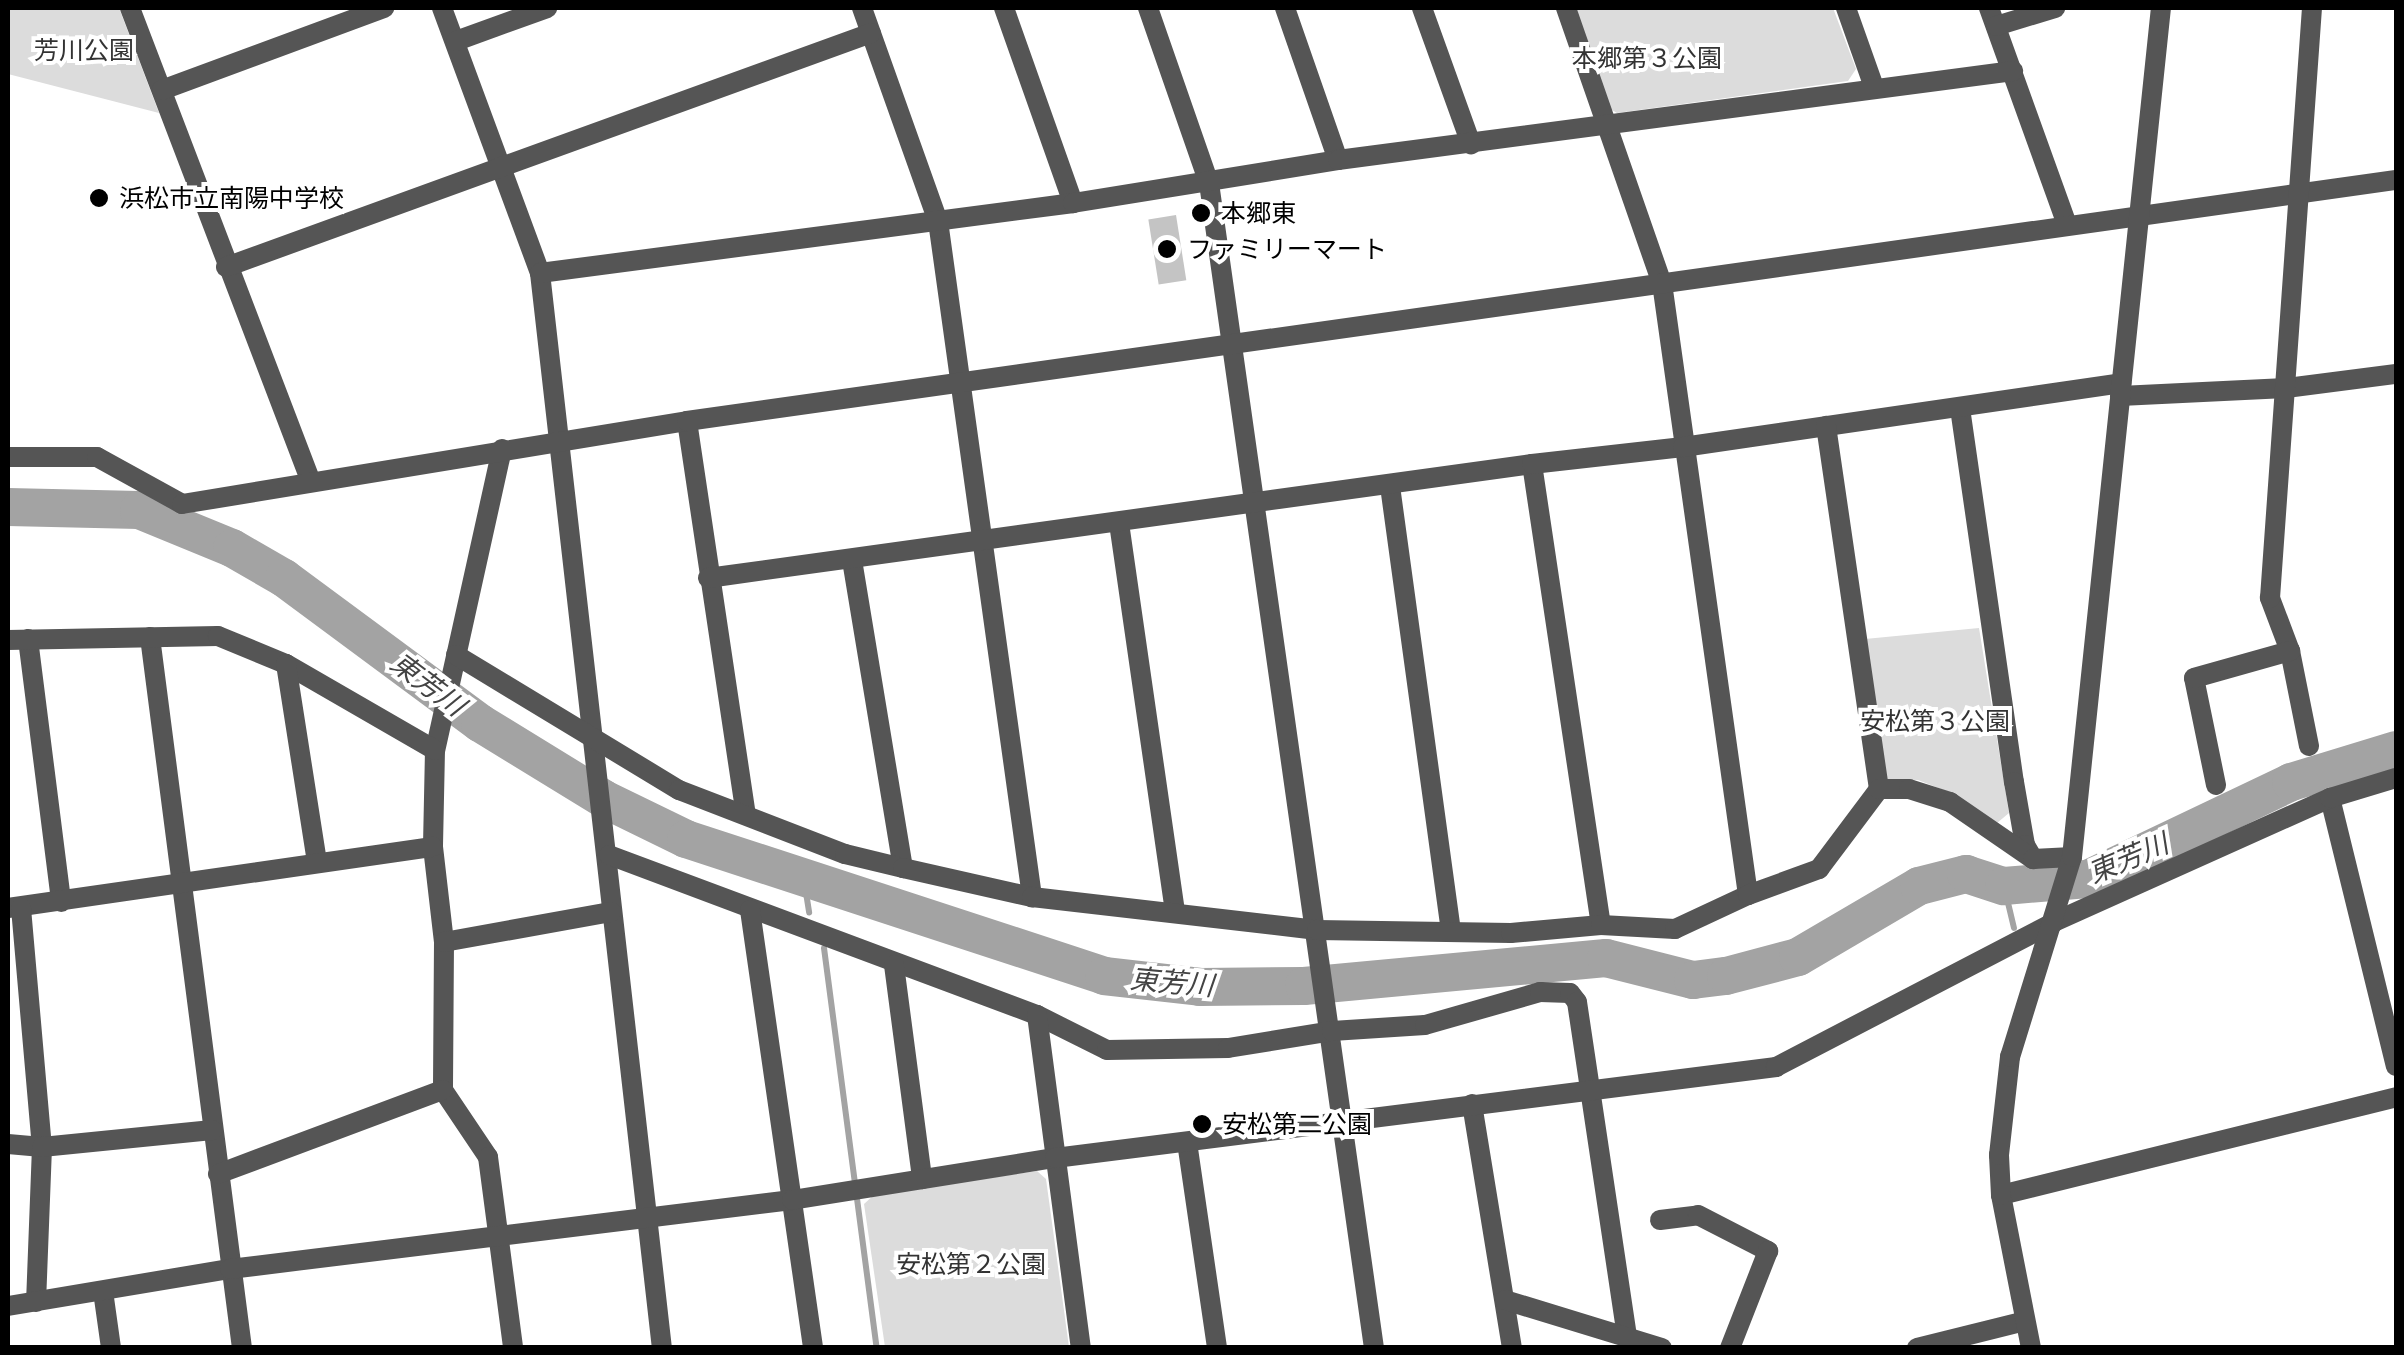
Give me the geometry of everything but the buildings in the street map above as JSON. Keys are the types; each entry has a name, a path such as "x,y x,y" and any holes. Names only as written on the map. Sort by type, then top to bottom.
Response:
{"street":[{"path":"130,8 311,482"},
{"path":"162,90 384,8"},
{"path":"442,8 540,273 608,855 644,1217 662,1348"},
{"path":"456,41 547,8"},
{"path":"862,8 938,221 1032,897"},
{"path":"1004,8 1073,202"},
{"path":"1148,8 1209,182 1374,1348"},
{"path":"1285,8 1338,160"},
{"path":"1422,8 1471,144"},
{"path":"1566,8 1662,283 1748,895"},
{"path":"1846,8 1874,87"},
{"path":"2054,8 1992,17 2067,224"},
{"path":"2031,1348 2001,1196 1999,1155 2010,1057 2071,863 2161,8"},
{"path":"2309,746 2290,651 2270,598 2312,8"},
{"path":"226,267 870,33"},
{"path":"540,273 1073,202 1338,160 2013,71"},
{"path":"8,457 97,456 182,504 688,421 2396,180"},
{"path":"708,578 1960,408 2121,390 2286,388 2396,374"},
{"path":"1960,408 2014,782 2025,845 2033,859"},
{"path":"688,421 708,578 746,814"},
{"path":"456,655 679,790 844,854 1032,897 1176,910 1318,934 1450,930 1512,933 1600,925 1676,929 1748,895 1819,870 1879,789 1826,426"},
{"path":"502,449 435,750 433,846 444,942 444,1090 488,1158 513,1348"},
{"path":"1532,464 1600,925"},
{"path":"1390,486 1450,930"},
{"path":"1119,523 1176,910"},
{"path":"852,560 903,868"},
{"path":"62,902 18,640 218,636 286,664 435,750"},
{"path":"150,637 242,1348"},
{"path":"2216,785 2194,678 2290,651"},
{"path":"286,664 317,863"},
{"path":"8,1306 230,1269 792,1200 1054,1158 1776,1067 2054,922 2330,798 2396,778"},
{"path":"1879,789 1909,788 1950,802 2033,859 2071,863"},
{"path":"2330,798 2396,1066"},
{"path":"36,1302 42,1147 14,908 433,846"},
{"path":"608,855 894,965 1037,1015 1106,1050 1273,1044 1330,1020 1424,1026 1521,996 1570,993 1577,1002 1627,1335"},
{"path":"750,910 813,1348"},
{"path":"444,942 611,912"},
{"path":"894,965 922,1179"},
{"path":"1037,1015 1080,1348"},
{"path":"218,1174 444,1090"},
{"path":"2001,1196 2396,1097"},
{"path":"1472,1104 1512,1348"},
{"path":"8,1144 42,1147 212,1130"},
{"path":"1187,1142 1217,1348"},
{"path":"1660,1220 1698,1216 1768,1250 1730,1348"},
{"path":"104,1291 111,1348"},
{"path":"1505,1300 1662,1348"},
{"path":"1917,1348 2025,1321"}],"green space":[{"name":"芳川公園","path":"8,8 119,8 159,113 8,74"},
{"name":"本郷第３公園","path":"1574,8 1833,8 1856,69 1848,81 1617,113 1605,106"},
{"name":"安松第３公園","path":"1979,628 2009,813 1997,823 1954,794 1918,780 1885,779 1865,639"},
{"name":"安松第２公園","path":"1037,1171 1046,1179 1069,1347 885,1347 864,1204 875,1194"}],"waterway":[{"name":"東芳川","path":"8,507 139,510 232,548 284,578 480,723 604,799 686,839 1104,976 1200,987 1304,986 1606,958 1693,980 1726,976 1798,957 1919,886 1966,874 2004,886 2088,879 2291,782 2396,750"},
{"path":"804,880 809,913"},
{"path":"2004,886 2014,928"},
{"path":"824,948 877,1348"}],"place":[{"name":"浜松市立南陽中学校","path":"99,198"},
{"name":"本郷東","path":"1201,213"},
{"name":"ファミリーマート","path":"1167,249"},
{"name":"安松第二公園","path":"1202,1124"}]}
